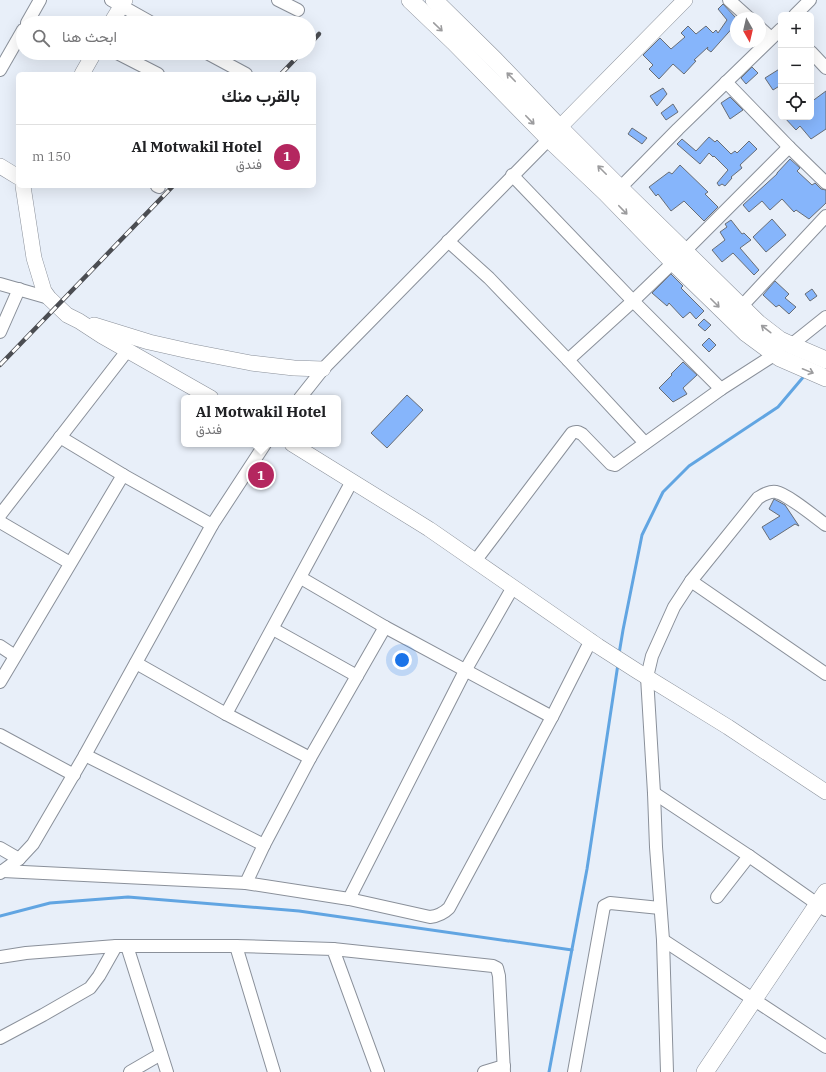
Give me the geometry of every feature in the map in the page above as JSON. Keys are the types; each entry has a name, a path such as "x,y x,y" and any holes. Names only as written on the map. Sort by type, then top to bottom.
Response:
{"main road":[{"path":"410,0 554,133 620,188 746,332 774,354 791,364 826,378"},
{"path":"434,0 495,60 554,133 606,193 758,323 790,345 819,357"},
{"path":"705,1072 823,902"}],"street":[{"path":"31,16 40,0"},
{"path":"278,0 298,10"},
{"path":"302,395 323,369 685,0"},
{"path":"729,0 742,12"},
{"path":"798,12 810,0"},
{"path":"114,16 119,2 141,16"},
{"path":"620,188 778,32"},
{"path":"766,33 771,38"},
{"path":"0,70 16,42"},
{"path":"814,55 826,68"},
{"path":"83,72 90,60"},
{"path":"131,60 154,72"},
{"path":"220,60 242,72"},
{"path":"726,82 826,183"},
{"path":"568,360 633,301 789,147"},
{"path":"0,166 16,176"},
{"path":"512,175 633,301 721,389"},
{"path":"23,188 34,258 44,291 49,298 67,315 206,395"},
{"path":"741,307 826,216"},
{"path":"448,241 489,278 645,443"},
{"path":"0,284 49,298"},
{"path":"0,332 19,289"},
{"path":"790,345 826,317"},
{"path":"79,321 149,342 189,351 251,363 294,368 323,369"},
{"path":"0,516 127,351"},
{"path":"476,560 572,433 579,432 582,434 613,465 721,389 774,354"},
{"path":"60,437 123,475 212,525"},
{"path":"2,872 19,860 33,844 74,775 212,525 263,447"},
{"path":"297,447 429,529 595,643 728,727 826,792"},
{"path":"0,682 123,475"},
{"path":"226,714 301,578 352,481"},
{"path":"667,1072 663,940 656,847 654,793 642,674 652,656 674,607 691,581 758,498 765,494 775,492 786,496 826,525"},
{"path":"0,522 70,564"},
{"path":"301,578 385,627 552,717"},
{"path":"691,581 826,674"},
{"path":"349,899 465,671 513,587"},
{"path":"246,883 264,845 310,758 385,627"},
{"path":"273,629 357,676"},
{"path":"2,872 246,883 349,899 430,917 436,916 449,908 552,717 595,643"},
{"path":"0,646 16,656"},
{"path":"136,663 226,714 310,758"},
{"path":"0,735 74,775"},
{"path":"85,755 264,845"},
{"path":"654,793 749,856 823,902"},
{"path":"0,848 19,860"},
{"path":"717,897 749,856"},
{"path":"574,1072 604,906 610,904 660,908"},
{"path":"663,940 826,1047"},
{"path":"0,1038 90,988 122,946"},
{"path":"122,946 167,1072"},
{"path":"0,957 26,953 122,946 236,946 333,949 493,966 497,968 499,976 504,1069 484,1072"},
{"path":"236,946 274,1072"},
{"path":"333,949 378,1072"},
{"path":"130,1072 161,1054"}],"building":[{"path":"723,4 730,12 730,31 711,52 707,49 708,47 694,60 696,61 684,74 673,64 659,79 649,69 653,65 643,55 660,38 671,49 685,37 681,33 688,26 696,34 706,26 713,33 716,30 718,33 727,20 718,9"},
{"path":"752,67 758,73 746,84 741,78"},
{"path":"778,70 778,87 773,90 765,78"},
{"path":"663,88 667,94 657,106 650,96"},
{"path":"826,91 826,129 811,139 800,126 796,130 787,120 814,120 814,100"},
{"path":"730,97 743,110 730,119 721,103"},
{"path":"673,104 678,112 666,120 661,113"},
{"path":"632,128 647,138 642,144 628,134"},
{"path":"709,137 715,142 717,140 731,154 735,151 737,153 749,141 757,149 740,165 742,168 731,177 732,178 725,186 722,184 719,186 717,183 728,170 714,156 713,157 709,153 700,164 677,144 682,139 696,151"},
{"path":"790,159 800,168 797,171 812,185 815,183 821,189 826,190 826,203 809,219 796,210 794,212 782,199 770,210 762,201 749,212 743,205 777,174"},
{"path":"680,165 708,192 705,194 718,207 704,221 684,201 671,211 658,194 656,196 649,187 669,172 672,174"},
{"path":"772,219 786,235 766,252 753,237"},
{"path":"731,220 742,234 744,233 751,240 740,248 759,270 754,275 733,253 722,262 712,250 725,240 720,232 727,227 725,224"},
{"path":"671,274 683,286 681,288 704,311 696,319 690,312 683,318 669,303 667,306 652,293"},
{"path":"775,281 789,294 785,298 796,307 789,314 779,305 776,307 763,295"},
{"path":"812,289 817,296 810,301 805,294"},
{"path":"704,319 711,325 705,331 698,325"},
{"path":"709,338 716,345 709,352 702,345"},
{"path":"683,362 697,375 683,388 687,394 673,402 659,388"},
{"path":"407,395 423,410 387,448 371,433"},
{"path":"774,499 785,505 799,526 795,524 770,540 762,527 780,516 769,509"}],"waterway":[{"path":"619,654 642,535 663,492 689,466 778,407 805,375"},
{"path":"549,1072 587,869 618,664"},
{"path":"0,916 50,903 128,897 299,911 572,950"}],"railway":[{"path":"316,37 319,34"},
{"path":"283,72 294,60"},
{"path":"0,365 171,188"}],"place":[{"name":"Al Motwakil Hotel","path":"261,475"}]}
